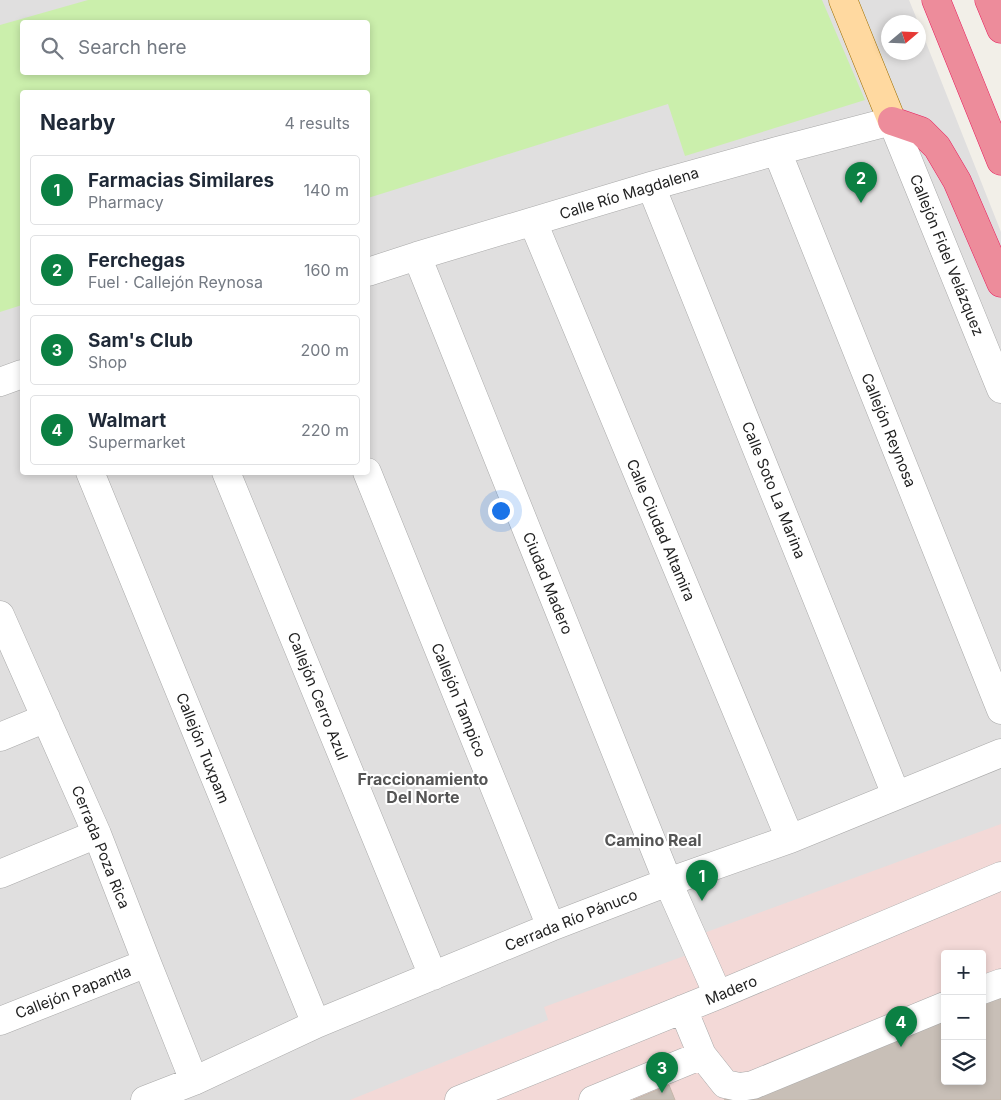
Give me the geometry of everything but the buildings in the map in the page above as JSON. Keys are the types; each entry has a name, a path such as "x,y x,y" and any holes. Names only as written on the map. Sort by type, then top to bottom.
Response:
{"highway":[{"path":"936,0 1001,162"},
{"path":"989,0 1001,28"},
{"path":"892,121 921,131 937,147 957,182 1001,283"}],"main road":[{"path":"842,0 892,121"}],"street":[{"name":"Calle Río Magdalena","path":"370,271 651,186 892,121"},
{"name":"Callejón Fidel Velázquez","path":"892,121 1001,389"},
{"name":"Callejón Reynosa","path":"777,151 1001,710"},
{"name":"Calle Soto La Marina","path":"651,186 896,795"},
{"name":"Calle Ciudad Altamira","path":"533,222 790,839"},
{"name":"Ciudad Madero","path":"417,256 668,882 718,995"},
{"path":"0,382 20,375"},
{"name":"Callejón Tuxpam","path":"91,475 316,1024"},
{"name":"Callejón Cerro Azul","path":"227,475 434,976"},
{"name":"Callejón Tampico","path":"368,475 551,927"},
{"name":"Cerrada Poza Rica","path":"0,615 97,834 194,1081"},
{"path":"0,737 46,718"},
{"name":"Cerrada Río Pánuco","path":"145,1100 194,1081 316,1024 551,927 668,882 790,839 1001,753"},
{"path":"0,874 97,834"},
{"name":"Madero","path":"459,1100 718,995 1001,876"},
{"name":"Callejón Papantla","path":"0,1021 147,963"},
{"path":"986,988 1001,982"},
{"path":"683,1009 702,1055 726,1084 739,1087 753,1085 941,1008"},
{"path":"593,1100 702,1055"}],"shaded area":[{"path":"0,0 909,0 915,15 881,15 881,60 926,60 926,43 1001,232 1001,1100 0,1100"},
{"path":"1001,824 1001,1100 350,1100 548,1020 544,1007 687,955 682,941"}],"green space":[{"path":"88,0 822,0 865,100 685,156 668,104 370,197 370,90 20,90 20,306 0,312 0,25"}],"place":[{"name":"Ferchegas","path":"861,203"},
{"name":"Farmacias Similares","path":"702,901"},
{"name":"Walmart","path":"901,1047"},
{"name":"Sam's Club","path":"662,1093"}],"district":[{"name":"Fraccionamiento Del Norte","path":"423,788"},
{"name":"Camino Real","path":"653,840"}]}
